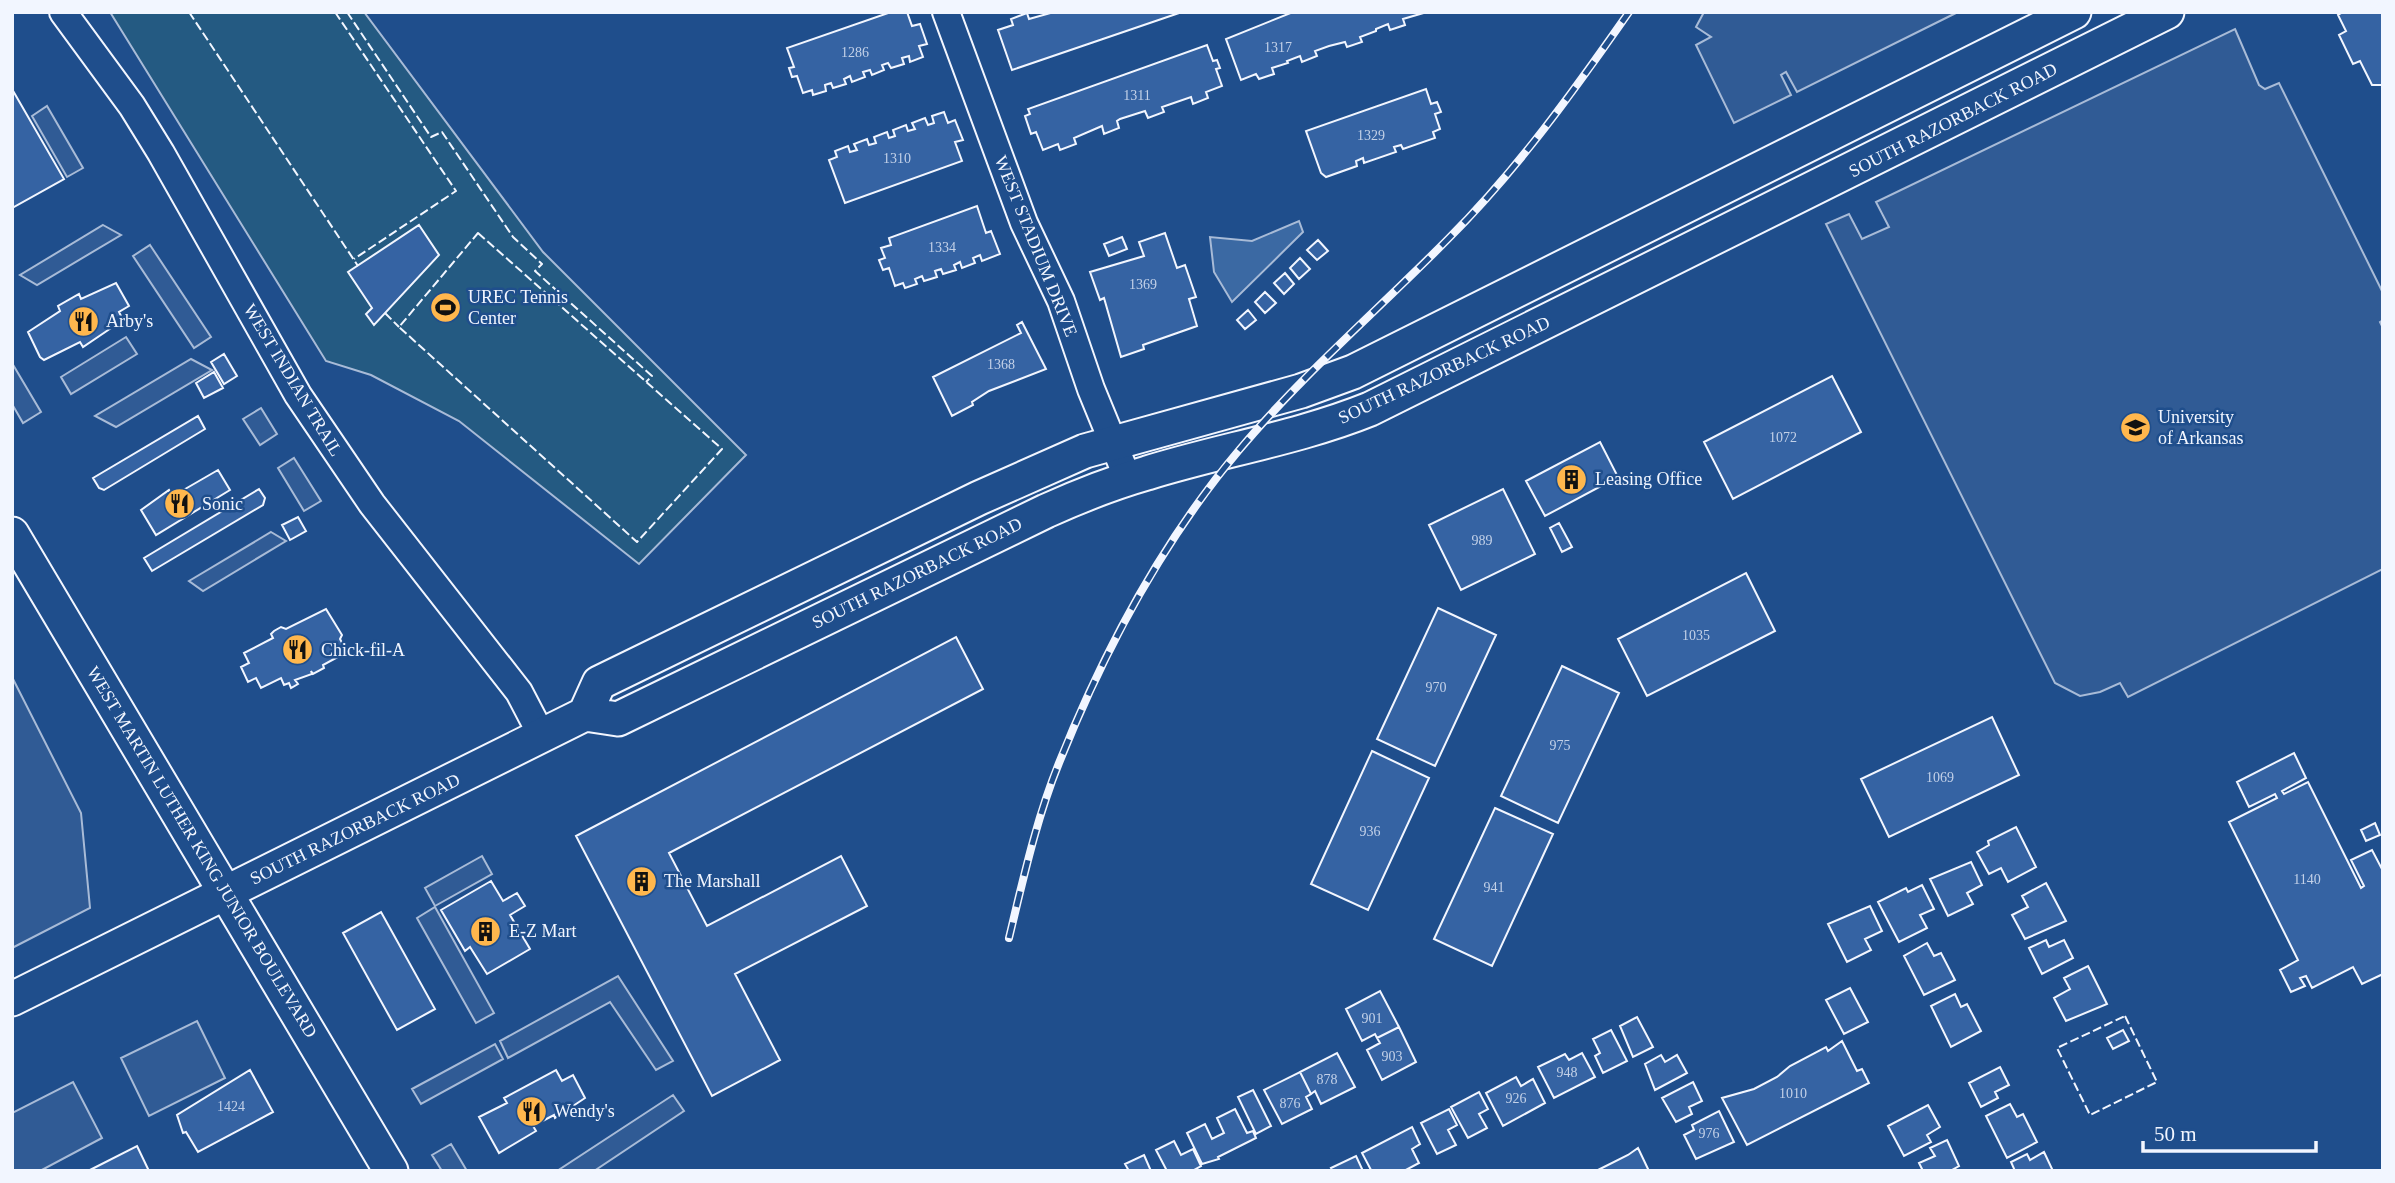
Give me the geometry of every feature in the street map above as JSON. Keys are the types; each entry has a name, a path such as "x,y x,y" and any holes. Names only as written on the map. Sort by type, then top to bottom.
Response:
{"main road":[{"path":"585,714 599,683 979,498 1085,451 1327,383 2074,12"},
{"name":"SOUTH RAZORBACK ROAD","path":"12,999 585,714 618,719 1046,510 1128,479 1315,429 1370,409 2167,12"},
{"name":"WEST MARTIN LUTHER KING JUNIOR BOULEVARD","path":"12,534 391,1171"}],"street":[{"name":"WEST INDIAN TRAIL","path":"63,12 132,106 161,153 304,404 388,526 519,692 542,736"},
{"name":"WEST STADIUM DRIVE","path":"946,12 1024,223 1061,301 1128,479"}],"shaded area":[{"name":"UREC Tennis Center","path":"110,12 364,12 543,252 746,455 639,564 459,421 371,375 326,361"},
{"path":"1704,12 1958,12 1797,92 1786,72 1781,75 1791,95 1734,123 1696,45 1711,37 1696,27"},
{"name":"University of Arkansas","path":"2235,29 2259,85 2265,89 2279,83 2383,293 2383,320 2380,322 2383,328 2383,569 2128,697 2120,683 2100,692 2080,696 2055,683 1826,224 1849,214 1862,239 1889,227 1876,202"},
{"path":"47,106 83,168 67,177 32,116"},
{"path":"1299,221 1303,232 1232,302 1214,272 1210,237 1252,241"},
{"path":"103,225 121,235 37,285 20,275"},
{"path":"150,245 211,337 194,348 133,256"},
{"path":"126,337 137,354 71,394 61,377"},
{"path":"191,359 212,370 116,427 95,416"},
{"path":"12,363 41,412 23,423 12,404"},
{"path":"261,408 277,434 260,445 243,419"},
{"path":"294,458 321,501 304,511 278,468"},
{"path":"271,532 286,541 203,591 189,581"},
{"path":"12,677 81,813 90,908 12,948"},
{"path":"482,856 492,874 435,906 425,888"},
{"path":"435,907 494,1013 476,1023 417,918"},
{"path":"618,976 673,1061 656,1070 610,1002 508,1058 500,1041"},
{"path":"197,1021 225,1078 149,1116 121,1058"},
{"path":"495,1044 503,1059 421,1104 412,1089"},
{"path":"73,1082 102,1138 40,1171 12,1171 12,1113"},
{"path":"673,1095 684,1111 594,1171 557,1171"},
{"path":"451,1144 467,1171 442,1171 432,1155"}],"building":[{"path":"891,12 907,12 912,26 920,24 927,44 919,46 923,57 910,62 909,56 902,58 904,64 891,68 888,63 882,65 884,70 872,75 870,70 863,72 865,77 852,82 850,76 844,79 846,84 833,88 831,83 825,85 826,91 813,95 812,90 803,93 797,76 792,77 789,68 794,67 787,48"},
{"path":"1054,12 1182,12 1012,70 998,30 1013,25 1011,19 1027,13 1029,19"},
{"path":"1293,12 1427,12 1403,19 1405,25 1390,30 1388,24 1376,29 1360,37 1362,42 1347,47 1345,42 1329,46 1315,51 1317,56 1302,62 1300,56 1272,68 1274,74 1259,79 1256,74 1241,80 1226,39"},
{"path":"2343,12 2383,12 2383,85 2372,85 2360,61 2353,64 2339,35 2346,31 2338,15"},
{"path":"1207,45 1213,61 1217,60 1220,68 1216,69 1222,86 1206,92 1208,98 1193,104 1191,97 1162,107 1164,112 1148,118 1145,111 1120,119 1117,121 1119,128 1104,134 1102,126 1074,138 1076,144 1060,150 1058,144 1043,150 1036,132 1031,134 1025,116 1030,114 1028,109"},
{"path":"12,89 64,179 12,208"},
{"path":"1426,89 1431,104 1437,102 1441,112 1435,114 1440,129 1433,132 1435,138 1403,149 1401,145 1394,147 1396,152 1364,163 1363,158 1356,161 1357,166 1326,177 1321,173 1306,131"},
{"path":"944,112 948,123 955,120 963,140 955,142 962,161 845,203 829,160 837,157 835,151 848,146 850,152 857,150 854,144 867,139 869,145 876,143 874,137 887,132 889,138 895,136 893,130 906,125 908,131 915,129 912,123 925,118 928,125 934,123 932,116"},
{"path":"977,206 986,233 991,231 1000,254 982,261 980,255 973,258 975,263 962,268 960,262 954,265 956,270 943,274 941,269 935,271 937,277 924,281 922,276 915,279 917,284 905,288 903,283 895,286 889,268 883,270 879,260 885,258 881,248 891,245 889,238"},
{"path":"419,225 439,255 374,325 366,314 372,308 348,272"},
{"path":"1165,233 1177,268 1185,265 1196,297 1189,299 1197,326 1143,345 1144,349 1121,357 1104,298 1100,300 1090,272 1144,256 1139,242"},
{"path":"1122,237 1127,249 1109,256 1104,244"},
{"path":"1318,240 1328,251 1317,260 1307,250"},
{"path":"1300,258 1310,269 1299,279 1290,268"},
{"path":"1285,273 1294,284 1284,294 1274,283"},
{"name":"Arby's","path":"116,283 129,306 119,312 123,320 83,347 80,342 44,360 40,357 28,332 60,311 58,306 79,294 81,299"},
{"path":"1265,292 1276,303 1265,313 1255,302"},
{"path":"1248,310 1256,320 1245,329 1237,320"},
{"path":"1022,322 1046,369 989,391 972,402 973,405 952,416 933,377 1021,333 1017,325"},
{"path":"224,354 237,376 224,384 211,362"},
{"path":"214,372 223,388 204,398 196,383"},
{"path":"1832,376 1861,432 1733,499 1704,442"},
{"path":"198,416 205,429 104,490 99,488 93,478"},
{"name":"Leasing Office","path":"1600,442 1618,477 1545,516 1526,481"},
{"name":"Sonic","path":"218,470 230,490 156,535 141,510 169,490 173,496"},
{"path":"259,489 265,498 263,505 152,571 144,558"},
{"path":"1503,489 1535,554 1461,590 1429,525"},
{"path":"298,517 306,531 290,540 282,525"},
{"path":"1559,523 1572,547 1562,552 1550,528"},
{"path":"1746,573 1775,631 1647,696 1618,639"},
{"path":"1438,608 1496,635 1435,766 1377,739"},
{"name":"Chick-fil-A","path":"326,609 342,635 340,639 347,652 323,665 324,668 313,674 311,671 312,674 295,680 298,684 291,688 289,683 284,685 281,678 261,688 256,678 248,682 241,667 249,663 244,653 273,638 271,634 281,627 286,629"},
{"name":"The Marshall","path":"956,637 983,689 669,853 707,926 841,856 867,906 735,974 780,1060 712,1096 576,836"},
{"path":"1562,666 1619,693 1558,823 1501,796"},
{"path":"1992,717 2019,775 1889,837 1861,779"},
{"path":"1372,751 1429,778 1368,910 1311,884"},
{"path":"2294,753 2306,778 2282,791 2284,794 2308,782 2361,888 2364,886 2351,860 2372,850 2383,871 2383,974 2362,984 2353,967 2312,988 2306,976 2300,978 2305,986 2291,992 2280,970 2298,960 2229,822 2277,798 2275,794 2249,807 2237,782"},
{"path":"1495,808 1553,834 1492,966 1434,939"},
{"path":"2375,823 2380,835 2366,841 2361,830"},
{"path":"2016,827 2036,867 2008,882 2001,868 1989,874 1977,852 1989,845 1988,841"},
{"path":"1971,862 1982,885 1967,893 1973,904 1948,916 1930,879"},
{"name":"E-Z Mart","path":"491,881 503,901 517,893 525,906 510,915 530,949 487,974 470,947 465,951 441,910"},
{"path":"2046,883 2066,921 2025,939 2012,915 2028,907 2022,896"},
{"path":"1922,885 1934,909 1920,915 1927,928 1899,942 1878,902 1906,888 1908,892"},
{"path":"1870,906 1882,931 1865,939 1871,950 1847,962 1828,924"},
{"path":"381,912 435,1009 397,1030 343,933"},
{"path":"2046,940 2049,947 2064,940 2073,958 2042,974 2029,948"},
{"path":"1927,943 1934,956 1941,953 1955,980 1924,995 1904,956"},
{"path":"2088,966 2107,1004 2066,1021 2054,998 2070,989 2064,978"},
{"path":"1850,988 1868,1022 1844,1034 1826,1000"},
{"path":"1380,991 1399,1027 1377,1038 1375,1034 1362,1041 1346,1009"},
{"path":"1955,994 1961,1007 1967,1004 1981,1031 1951,1047 1931,1006"},
{"path":"1637,1017 1653,1047 1633,1057 1620,1026"},
{"path":"1399,1027 1416,1062 1382,1080 1367,1050 1380,1043 1377,1038"},
{"path":"1611,1030 1627,1061 1603,1073 1595,1056 1600,1053 1593,1039"},
{"path":"2123,1030 2129,1041 2113,1049 2107,1038"},
{"path":"1842,1041 1857,1071 1862,1069 1869,1083 1747,1145 1722,1098 1754,1089 1777,1077 1790,1066 1826,1047 1828,1051"},
{"path":"1337,1053 1355,1087 1321,1104 1315,1091 1311,1094 1300,1072"},
{"path":"1582,1053 1595,1077 1554,1098 1538,1067 1565,1054 1569,1060"},
{"path":"1661,1055 1665,1062 1677,1055 1687,1073 1655,1090 1645,1064"},
{"path":"2000,1067 2009,1085 1995,1092 1998,1098 1981,1107 1969,1083"},
{"path":"250,1070 273,1112 198,1152 186,1132 183,1133 177,1115"},
{"name":"Wendy's","path":"556,1070 562,1081 573,1075 585,1098 555,1118 554,1115 533,1126 536,1131 499,1153 479,1117 507,1103 504,1098"},
{"path":"1300,1072 1311,1094 1306,1097 1312,1109 1282,1124 1264,1090"},
{"path":"1516,1077 1521,1086 1533,1079 1545,1103 1503,1126 1486,1093"},
{"path":"1693,1082 1702,1101 1689,1107 1692,1114 1676,1122 1662,1098"},
{"path":"1253,1090 1271,1126 1256,1134 1238,1097"},
{"path":"1479,1092 1488,1109 1479,1114 1487,1128 1468,1138 1451,1107"},
{"path":"2010,1104 2017,1117 2023,1114 2037,1142 2007,1158 1986,1116"},
{"path":"1928,1105 1940,1127 1927,1135 1931,1142 1904,1156 1888,1126"},
{"path":"1235,1109 1247,1133 1253,1131 1256,1138 1218,1157 1219,1159 1202,1164 1187,1133 1205,1124 1212,1139 1224,1133 1217,1118"},
{"path":"1449,1109 1457,1125 1448,1130 1456,1145 1437,1154 1421,1123"},
{"path":"1719,1111 1734,1142 1696,1159 1684,1135 1694,1130 1692,1125"},
{"path":"1412,1127 1420,1144 1412,1149 1419,1163 1404,1171 1371,1170 1362,1153"},
{"path":"1947,1140 1959,1166 1950,1171 1923,1171 1919,1163 1935,1156 1930,1148"},
{"path":"1174,1141 1181,1155 1193,1149 1201,1166 1192,1171 1167,1171 1156,1150"},
{"path":"137,1146 149,1171 88,1171"},
{"path":"1638,1148 1649,1171 1596,1171 1628,1155"},
{"path":"2044,1152 2053,1171 2015,1171 2011,1162 2027,1154 2030,1160"},
{"path":"1144,1155 1151,1171 1129,1171 1125,1164"},
{"path":"1356,1156 1363,1171 1333,1171 1331,1168"}],"railway":[{"path":"1009,938 1043,806 1076,722 1115,639 1160,559 1185,521 1264,421 1498,186 1565,101 1629,12"}],"fence":[{"path":"189,12 358,266"},
{"path":"335,12 456,191 354,259"},
{"path":"347,12 431,137 442,132 513,237 542,264 535,271 652,376 646,382"},
{"path":"478,233 722,449 637,542 399,327 478,233"},
{"path":"385,313 399,327"},
{"path":"2125,1016 2157,1082 2090,1115 2057,1048 2125,1016"}],"place":[{"name":"UREC Tennis Center","path":"445,307"},
{"name":"Arby's","path":"83,321"},
{"name":"University of Arkansas","path":"2135,427"},
{"name":"Leasing Office","path":"1572,479"},
{"name":"Sonic","path":"179,504"},
{"name":"Chick-fil-A","path":"298,650"},
{"name":"The Marshall","path":"641,881"},
{"name":"E-Z Mart","path":"486,931"},
{"name":"Wendy's","path":"531,1111"}]}
